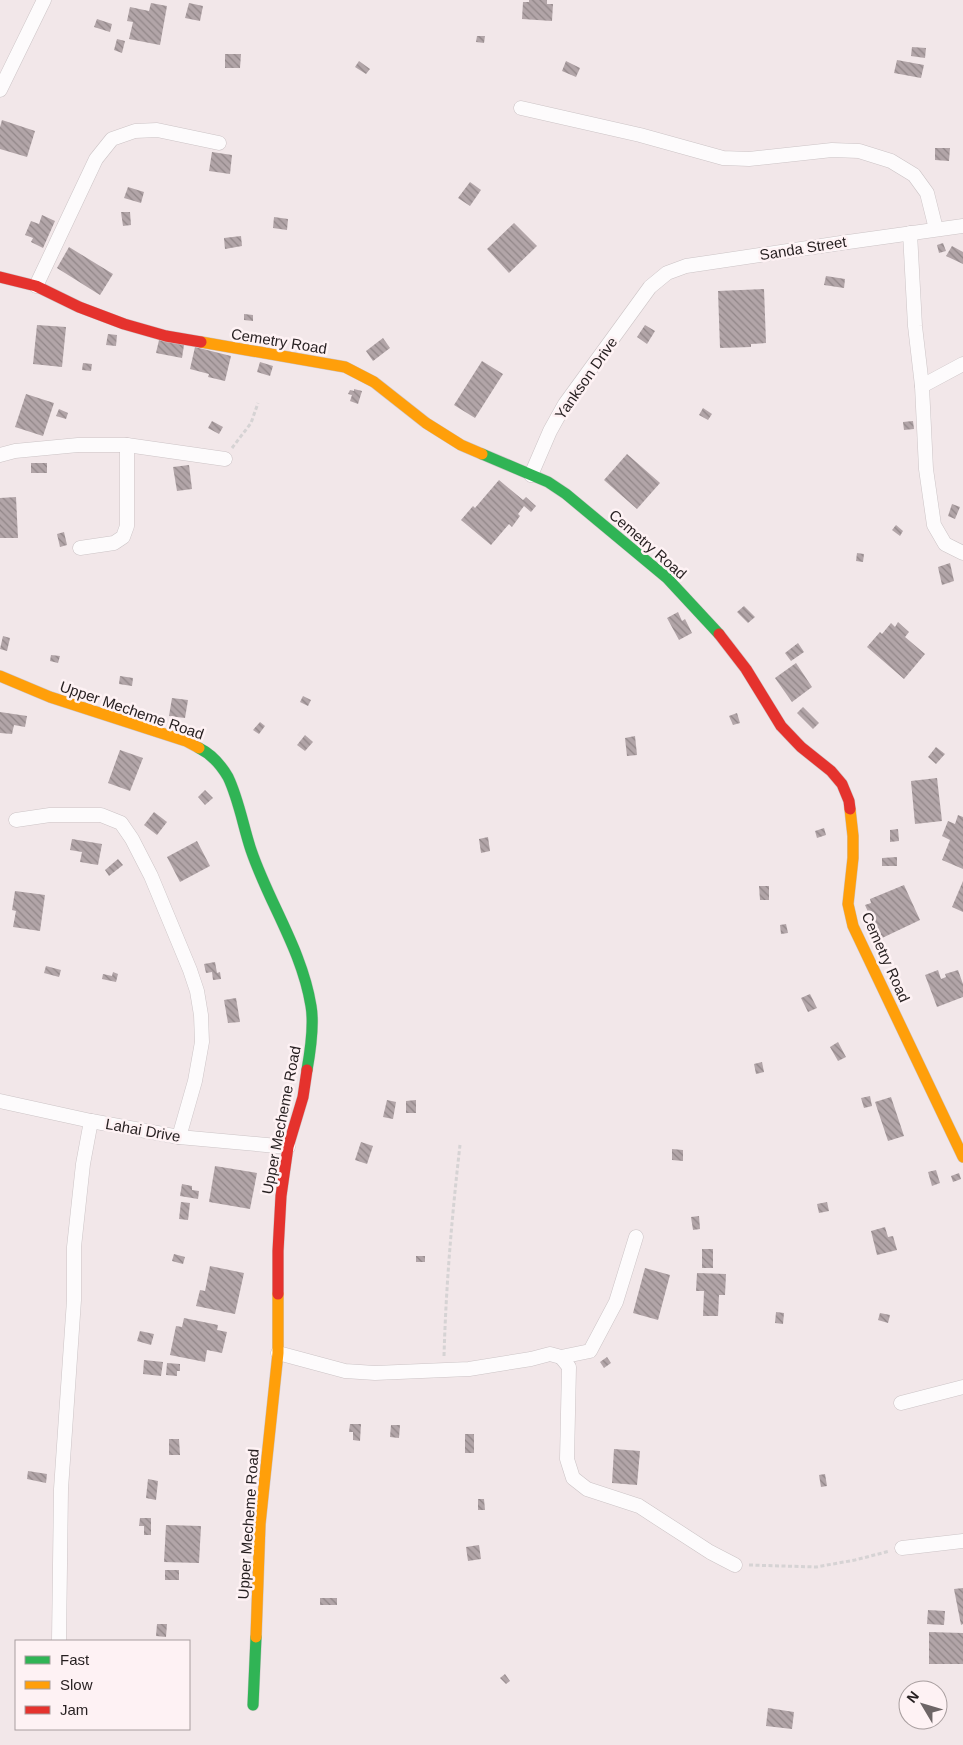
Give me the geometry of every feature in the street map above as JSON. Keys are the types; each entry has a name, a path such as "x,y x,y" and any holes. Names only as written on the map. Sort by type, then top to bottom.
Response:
{"street":[{"path":"0,90 44,0"},
{"path":"521,108 640,135 723,158 749,159 832,150 859,152 891,162 914,175 927,194 936,230"},
{"path":"36,286 96,159 112,139 135,131 157,130 219,143"},
{"name":"Sanda Street","path":"650,287 667,273 686,266 963,226"},
{"path":"910,233 914,326 922,386 926,469 934,525 945,544 963,553"},
{"name":"Cemetry Road","path":"0,277 36,286 79,307 124,324 166,336 345,367 374,382 426,423 461,445 548,482 566,494 667,578 711,624 746,669 781,726 801,747 831,771 842,784 849,801 853,836 853,858 848,904 853,926 963,1157"},
{"name":"Yankson Drive","path":"531,475 550,431 565,404 650,287"},
{"path":"922,386 963,364"},
{"path":"0,455 15,451 78,445 127,446 225,459"},
{"path":"80,548 114,543 123,537 127,526 127,446"},
{"name":"Upper Mecheme Road","path":"0,676 50,697 186,741 209,753 227,776 236,798 251,850 303,970 312,1008 310,1050 303,1096 288,1147 280,1205 278,1353 260,1524 253,1706"},
{"path":"16,820 50,815 102,815 121,823 132,839 151,876 190,970 201,1015 202,1042 195,1081 179,1137"},
{"name":"Lahai Drive","path":"0,1101 91,1121 179,1137 288,1147"},
{"path":"59,1640 61,1489 74,1300 74,1247 83,1164 91,1121"},
{"path":"278,1353 345,1371 375,1373 469,1369 550,1354 561,1357 590,1351 616,1302 636,1237"},
{"path":"561,1357 569,1367 567,1459 573,1478 587,1489 639,1506 710,1552 735,1565"},
{"path":"901,1403 963,1387"},
{"path":"902,1548 963,1541"}],"path":[{"path":"225,459 251,423 258,403"},
{"path":"444,1369 445,1308 460,1145"},
{"path":"735,1565 816,1567 855,1560 902,1548"}],"building":[{"path":"529,0 547,0 547,4 553,4 552,21 522,19 523,2 529,2"},
{"path":"151,3 167,6 160,45 129,39 133,22 127,21 130,7 149,11"},
{"path":"189,3 203,6 200,21 185,18"},
{"path":"97,19 112,24 110,32 94,27"},
{"path":"477,36 485,36 484,43 476,42"},
{"path":"117,39 125,41 122,53 114,50"},
{"path":"912,47 926,48 925,58 911,56"},
{"path":"225,54 241,54 240,68 225,68"},
{"path":"897,60 924,65 921,78 894,73"},
{"path":"359,61 370,69 366,74 355,67"},
{"path":"566,61 580,68 576,77 562,71"},
{"path":"2,120 35,131 27,157 0,149 0,127"},
{"path":"935,148 950,148 949,161 935,160"},
{"path":"212,152 232,155 230,174 209,171"},
{"path":"470,182 481,190 470,206 458,198"},
{"path":"128,187 144,192 141,203 124,198"},
{"path":"121,212 130,212 131,225 123,226"},
{"path":"42,215 55,221 43,248 31,242 33,238 25,235 31,221 39,224"},
{"path":"274,217 288,219 287,230 273,228"},
{"path":"514,223 537,246 509,273 487,249"},
{"path":"241,236 242,246 225,249 224,238"},
{"path":"943,243 946,251 939,253 937,245"},
{"path":"952,246 963,252 963,264 946,256"},
{"path":"69,247 113,274 100,295 57,268"},
{"path":"826,276 845,279 844,288 824,285"},
{"path":"764,289 766,343 751,344 751,347 720,348 718,291"},
{"path":"244,314 253,315 253,321 244,320"},
{"path":"37,325 66,327 62,367 33,364"},
{"path":"645,325 655,331 647,344 637,337"},
{"path":"108,334 117,335 116,346 106,345"},
{"path":"383,338 390,348 373,361 366,351"},
{"path":"159,340 184,345 182,358 156,353"},
{"path":"195,347 231,356 225,381 208,377 209,374 190,369"},
{"path":"482,361 503,374 475,418 454,405"},
{"path":"260,362 273,366 270,376 257,372"},
{"path":"83,363 92,364 91,371 82,370"},
{"path":"354,389 362,391 358,404 350,401 352,395 348,394 350,390 354,391"},
{"path":"26,394 54,403 43,436 15,427"},
{"path":"703,408 712,414 708,420 699,415"},
{"path":"59,409 68,413 66,419 56,416"},
{"path":"212,421 223,427 219,434 208,428"},
{"path":"913,421 914,429 904,430 903,422"},
{"path":"627,454 660,483 637,509 604,480"},
{"path":"31,463 47,463 47,473 31,473"},
{"path":"189,465 192,489 177,491 173,467"},
{"path":"499,480 523,500 526,497 536,506 531,512 524,506 512,527 509,524 491,545 461,520 473,506 475,508"},
{"path":"16,497 18,538 0,538 0,498"},
{"path":"952,504 960,507 955,519 948,516"},
{"path":"896,525 903,531 900,536 892,530"},
{"path":"64,532 67,545 60,547 57,534"},
{"path":"857,553 864,554 863,562 856,561"},
{"path":"950,563 954,581 942,585 938,567"},
{"path":"744,606 755,617 748,623 737,612"},
{"path":"678,612 682,621 685,619 692,633 679,640 667,618"},
{"path":"898,622 909,632 905,637 925,654 904,679 867,647 891,623 895,627"},
{"path":"3,636 10,638 7,651 0,649"},
{"path":"798,643 804,652 791,661 785,653"},
{"path":"51,655 60,656 58,663 50,661"},
{"path":"796,663 812,687 792,702 775,678"},
{"path":"120,676 133,678 132,686 119,684"},
{"path":"303,696 311,700 308,706 300,702"},
{"path":"172,698 188,700 185,718 169,716"},
{"path":"803,707 819,723 813,729 797,713"},
{"path":"0,712 27,716 25,727 14,725 12,734 0,733"},
{"path":"737,713 740,723 733,725 729,716"},
{"path":"260,722 265,726 259,734 253,730"},
{"path":"305,735 313,742 305,751 297,745"},
{"path":"635,736 637,755 627,756 625,738"},
{"path":"936,747 945,754 936,764 928,757"},
{"path":"120,750 143,758 130,791 108,783"},
{"path":"937,778 942,821 915,824 911,781"},
{"path":"205,790 213,798 205,805 198,797"},
{"path":"154,812 167,822 157,835 144,825"},
{"path":"958,815 963,817 963,869 942,860 950,840 942,836 948,821 955,824"},
{"path":"824,828 826,835 817,838 815,831"},
{"path":"898,829 899,841 890,842 890,830"},
{"path":"488,837 490,851 481,853 479,839"},
{"path":"72,839 102,844 98,865 80,862 82,852 70,850"},
{"path":"197,841 210,866 180,882 167,857"},
{"path":"897,857 897,866 882,866 882,858"},
{"path":"118,859 123,865 109,876 105,870"},
{"path":"963,881 963,912 952,907"},
{"path":"904,885 920,920 880,939 865,905 871,903 870,899"},
{"path":"759,886 769,886 769,900 760,900"},
{"path":"15,891 45,895 40,931 13,927 16,911 12,910"},
{"path":"786,924 788,933 781,934 780,925"},
{"path":"215,962 217,973 220,972 221,979 213,980 212,972 206,973 204,964"},
{"path":"46,966 61,970 59,977 44,973"},
{"path":"938,970 941,979 946,977 945,974 958,970 963,984 963,997 937,1007 925,975"},
{"path":"113,972 118,974 116,982 102,979 103,974 112,976"},
{"path":"810,994 817,1008 808,1012 801,998"},
{"path":"236,998 240,1022 228,1023 224,1000"},
{"path":"838,1042 846,1057 838,1061 830,1047"},
{"path":"762,1062 764,1072 756,1074 754,1064"},
{"path":"870,1096 872,1106 864,1108 861,1098"},
{"path":"891,1097 904,1136 888,1141 875,1102"},
{"path":"387,1100 396,1102 393,1119 383,1117"},
{"path":"416,1100 416,1113 406,1113 406,1101"},
{"path":"361,1142 373,1146 367,1164 355,1160"},
{"path":"672,1149 683,1150 683,1161 672,1160"},
{"path":"215,1166 257,1173 250,1209 209,1202"},
{"path":"936,1170 940,1183 932,1186 928,1172"},
{"path":"959,1173 961,1179 953,1182 951,1176"},
{"path":"182,1184 192,1186 192,1190 199,1191 198,1199 180,1196"},
{"path":"181,1202 190,1203 188,1220 179,1219"},
{"path":"827,1202 829,1211 819,1213 817,1204"},
{"path":"699,1216 700,1229 693,1230 691,1217"},
{"path":"885,1227 888,1237 893,1236 897,1250 877,1255 871,1231"},
{"path":"702,1249 713,1249 713,1268 702,1268"},
{"path":"174,1254 185,1257 183,1264 172,1261"},
{"path":"416,1256 425,1256 425,1262 416,1262"},
{"path":"210,1266 244,1273 235,1314 196,1306 200,1290 205,1291"},
{"path":"645,1268 670,1275 658,1320 633,1313"},
{"path":"697,1273 726,1274 725,1295 719,1295 718,1316 703,1316 704,1291 696,1291"},
{"path":"776,1312 784,1313 783,1324 775,1323"},
{"path":"880,1313 890,1315 888,1323 878,1320"},
{"path":"184,1318 218,1325 217,1330 227,1332 222,1353 207,1350 205,1362 170,1355 176,1326 182,1327"},
{"path":"140,1331 154,1334 151,1345 137,1341"},
{"path":"607,1357 611,1363 604,1368 600,1362"},
{"path":"144,1360 163,1362 161,1376 143,1374"},
{"path":"167,1363 180,1364 180,1371 177,1371 177,1376 166,1375"},
{"path":"350,1424 361,1424 360,1441 353,1440 353,1432 349,1432"},
{"path":"391,1425 400,1425 399,1438 390,1437"},
{"path":"465,1434 474,1434 474,1453 465,1453"},
{"path":"169,1439 179,1439 180,1455 169,1455"},
{"path":"614,1449 640,1451 637,1485 612,1483"},
{"path":"28,1471 47,1474 46,1483 27,1479"},
{"path":"825,1474 827,1486 821,1487 819,1475"},
{"path":"148,1479 158,1481 156,1500 146,1498"},
{"path":"478,1499 484,1499 485,1510 478,1510"},
{"path":"140,1518 151,1518 151,1535 144,1535 144,1526 139,1526"},
{"path":"166,1525 201,1526 199,1563 164,1562"},
{"path":"479,1545 481,1559 468,1561 466,1547"},
{"path":"165,1570 179,1570 179,1580 165,1580"},
{"path":"963,1588 963,1624 961,1625 954,1589"},
{"path":"320,1598 337,1598 337,1605 320,1605"},
{"path":"928,1610 945,1611 944,1625 927,1624"},
{"path":"157,1624 167,1624 166,1637 156,1636"},
{"path":"929,1632 963,1633 963,1664 929,1664"},
{"path":"505,1674 510,1681 506,1684 500,1678"},
{"path":"768,1708 794,1712 792,1729 766,1726"}],"traffic: fast":[{"path":"482,454 548,482 566,494 667,578 719,634"},
{"path":"199,748 208,753 228,777 258,870 293,946 307,985 312,1013 307,1070"},
{"path":"253,1705 256,1637"}],"traffic: slow":[{"path":"201,342 345,367 374,382 426,423 461,445 482,454"},
{"path":"0,676 50,697 186,741 199,748"},
{"path":"850,809 853,858 848,904 853,926 963,1157"},
{"path":"256,1637 260,1524 278,1353 278,1294"}],"traffic: jam":[{"path":"0,277 36,286 79,307 124,324 166,336 201,342"},
{"path":"719,634 746,669 781,726 801,747 831,771 842,784 850,809"},
{"path":"278,1294 281,1196 288,1147 303,1097 307,1070"}]}
